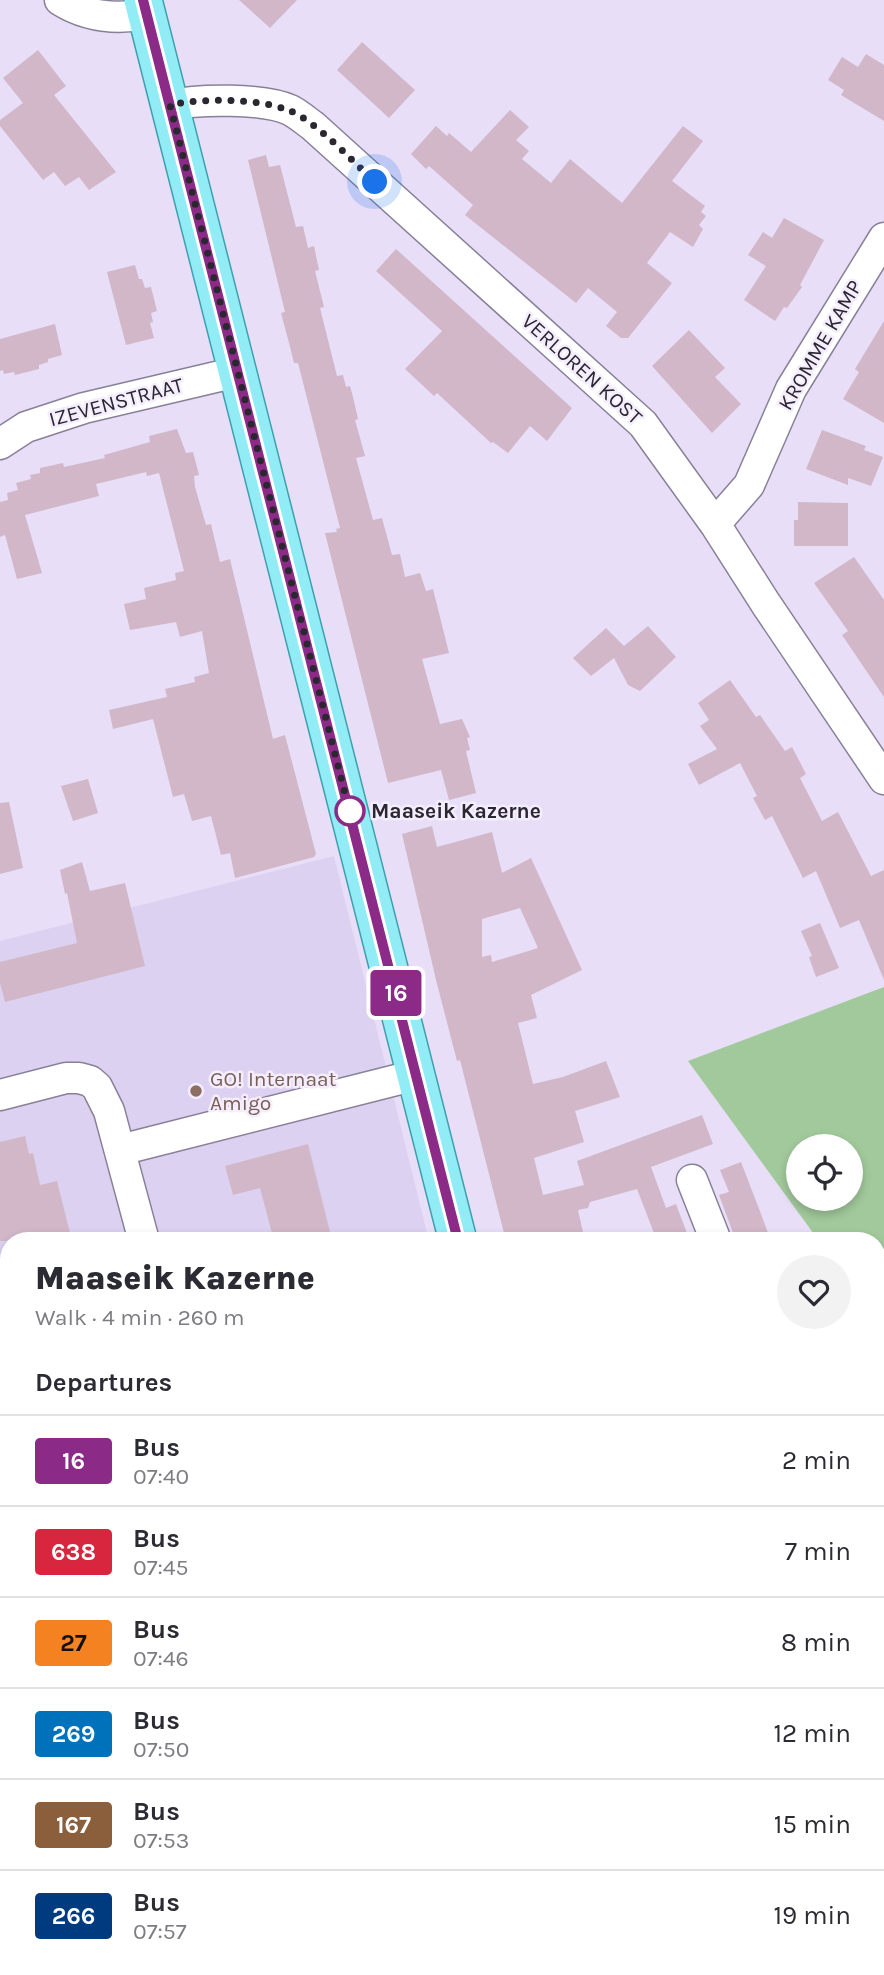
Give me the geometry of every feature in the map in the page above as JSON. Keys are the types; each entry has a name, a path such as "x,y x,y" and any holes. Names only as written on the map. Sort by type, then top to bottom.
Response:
{"main road":[{"path":"145,7 456,1232"}],"street":[{"path":"60,0 78,11 104,17 128,18 145,7"},
{"name":"VERLOREN KOST","path":"170,105 190,101 258,103 290,110 313,126 643,424 715,524 884,779"},
{"name":"KROMME KAMP","path":"715,524 749,485 791,388 884,238"},
{"name":"IZEVENSTRAAT","path":"0,444 26,427 84,408 237,372"},
{"path":"120,1150 416,1075"},
{"path":"0,1095 66,1079 79,1078 90,1081 97,1087 109,1111 142,1232"},
{"path":"692,1180 712,1232"}],"shaded area":[{"name":"GO! Internaat Amigo","path":"334,856 427,1232 0,1232 0,941"}],"green space":[{"path":"884,987 884,1232 812,1232 797,1211 863,1211 863,1134 786,1134 786,1196 688,1061"}],"building":[{"path":"239,0 297,0 270,28"},
{"path":"362,42 415,90 389,118 337,70"},
{"path":"38,50 66,86 54,95 116,172 89,190 79,177 65,186 54,172 43,180 0,126 0,120 23,103 3,78"},
{"path":"866,54 884,65 884,121 841,95 844,90 828,80 842,57 858,67"},
{"path":"510,110 529,127 516,140 529,151 522,159 551,183 570,159 622,203 683,126 703,141 672,181 705,206 701,212 706,216 699,225 703,229 693,247 670,232 647,263 672,283 628,338 621,338 606,326 617,312 588,288 576,303 465,215 473,205 429,166 426,169 411,154 436,126 447,136 449,133 471,152"},
{"path":"266,155 269,167 280,165 296,227 303,226 308,248 314,246 319,270 315,271 324,307 320,308 337,376 343,375 346,387 350,386 353,397 358,419 355,420 365,456 356,458 373,520 382,518 392,555 400,554 405,577 420,573 426,591 433,589 449,653 422,659 440,724 462,719 470,737 467,738 470,750 466,751 476,793 449,800 441,770 388,783 325,533 337,532 336,529 340,528 298,363 294,363 281,313 285,312 248,160"},
{"path":"784,218 824,240 800,285 802,287 775,321 744,300 766,266 748,255 763,232 772,238"},
{"path":"396,249 572,408 547,441 530,426 508,453 491,443 437,393 434,396 405,369 442,331 376,271"},
{"path":"135,265 145,288 151,287 157,311 151,313 153,322 150,323 154,338 126,345 107,272"},
{"path":"884,321 884,423 843,399 859,372 855,369"},
{"path":"55,324 62,355 48,359 48,362 39,365 39,369 15,375 14,372 4,374 3,370 0,371 0,339"},
{"path":"689,330 725,368 715,377 741,404 712,433 652,366"},
{"path":"177,429 186,453 193,452 199,475 194,476 195,487 206,525 211,524 220,562 230,559 273,739 285,735 316,854 314,857 235,878 230,853 221,855 211,816 192,821 184,794 173,797 153,719 113,729 109,710 167,697 165,689 195,682 194,677 209,673 202,631 180,637 176,622 130,630 124,604 146,599 144,588 176,580 175,573 184,571 159,473 147,476 146,472 96,484 99,496 25,515 42,573 17,579 5,535 0,537 0,502 8,500 7,493 18,490 16,483 31,479 30,475 40,473 40,468 63,463 64,467 105,458 104,455 150,442 149,436"},
{"path":"822,430 866,446 864,450 883,457 871,486 848,478 848,485 806,469"},
{"path":"798,502 848,503 848,546 794,546 794,520 798,520"},
{"path":"854,557 884,600 884,697 842,635 848,631 814,583"},
{"path":"648,626 676,657 640,691 628,685 614,658 591,676 573,658 606,628 624,646"},
{"path":"730,680 756,717 760,715 785,751 792,747 806,774 800,778 822,821 838,812 871,876 884,870 884,980 859,920 840,928 816,871 803,878 772,816 765,820 753,798 757,796 740,763 699,785 688,764 717,749 700,726 709,720 698,703"},
{"path":"88,779 98,813 73,821 61,786"},
{"path":"9,802 23,868 0,874 0,803"},
{"path":"432,826 437,847 492,832 502,873 531,858 582,970 531,995 537,1018 518,1023 533,1084 563,1077 606,1061 620,1097 575,1111 584,1142 534,1158 543,1195 584,1185 577,1161 702,1115 713,1144 651,1167 666,1208 676,1204 687,1232 654,1232 637,1189 590,1202 588,1208 578,1210 583,1232 504,1232 460,1060 457,1061 402,834","holes":["520,908 538,948 492,962 491,955 482,957 482,919"]},
{"path":"82,862 90,891 125,883 145,966 5,1002 0,983 0,962 77,943 60,870"},
{"path":"820,923 839,968 816,977 809,957 812,956 801,931"},
{"path":"25,1136 29,1154 33,1153 40,1185 57,1181 70,1232 0,1232 0,1142"},
{"path":"308,1144 330,1232 272,1232 260,1188 233,1195 225,1166"},
{"path":"741,1162 768,1232 733,1232 719,1195 729,1192 720,1170"}],"bus line":[{"name":"16","path":"143,0 456,1232"}],"place":[{"name":"Maaseik Kazerne","path":"350,811"},
{"name":"GO! Internaat Amigo","path":"196,1091"}],"route":[{"path":"350,811 170,105 190,101 258,103 290,110 313,126 375,182"}]}
